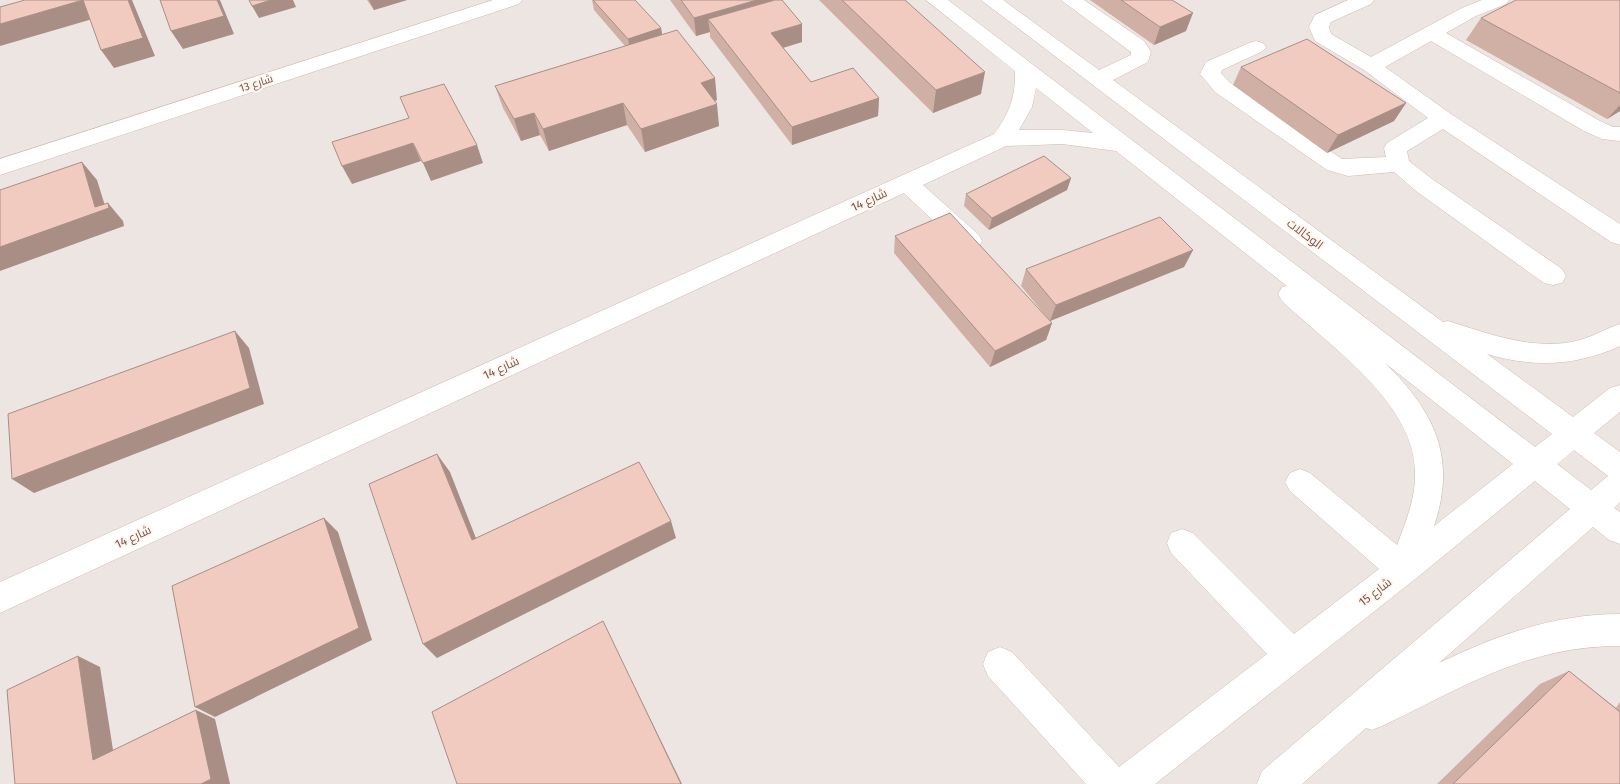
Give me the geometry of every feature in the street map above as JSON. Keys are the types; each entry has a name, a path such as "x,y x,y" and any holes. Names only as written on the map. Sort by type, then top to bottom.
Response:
{"street":[{"name":"شارع 13","path":"0,167 512,0"},
{"path":"936,0 1620,530"},
{"name":"الوكالات","path":"991,0 1620,468"},
{"path":"1071,0 1137,45 1141,52 1141,58 1098,79"},
{"path":"1364,0 1322,19 1319,27 1322,37 1370,66 1444,119 1619,234"},
{"path":"1449,0 1469,12"},
{"path":"1370,66 1469,12 1499,0"},
{"path":"1432,32 1592,126 1610,134 1620,134"},
{"path":"1256,47 1213,66 1210,74 1222,87 1334,165 1348,168 1399,164"},
{"name":"شارع 14","path":"1002,139 1015,122 1024,104 1027,86 1025,70"},
{"path":"1444,119 1395,148 1399,164 1424,185 1553,276"},
{"name":"شارع 14","path":"0,598 1002,139 1030,135 1059,135 1122,145"},
{"path":"907,183 986,256"},
{"path":"1224,222 1258,262 1381,376 1408,409 1425,441 1430,471 1426,496 1419,526 1403,570 1300,482"},
{"path":"1424,323 1507,350 1546,354 1578,350 1620,334"},
{"name":"شارع 15","path":"1126,784 1403,570 1620,396"},
{"path":"1275,784 1620,484"},
{"path":"1182,543 1292,656"},
{"path":"1341,728 1508,648 1557,634 1604,629 1620,630"},
{"path":"1000,664 1110,784"}],"shaded area":[{"path":"0,0 1620,0 1620,784 0,784"}],"building":[{"path":"25,0 83,0 0,24 0,7"},
{"path":"83,0 128,0 143,38 101,50"},
{"path":"160,0 217,0 224,16 171,31"},
{"path":"249,0 271,0 252,6"},
{"path":"593,0 635,0 661,28 628,39"},
{"path":"681,0 757,0 694,18"},
{"path":"775,0 782,0 802,24 771,33 811,82 853,68 879,98 792,127 708,19"},
{"path":"842,0 905,0 985,72 936,90"},
{"path":"1121,0 1172,0 1193,13 1160,27"},
{"path":"1516,0 1620,0 1620,93 1481,18"},
{"path":"677,30 715,78 701,83 717,104 641,129 623,103 543,129 534,113 514,119 495,86"},
{"path":"1307,39 1406,103 1338,135 1241,67"},
{"path":"444,84 477,145 423,163 413,143 342,166 332,142 409,118 400,97"},
{"path":"1044,156 1071,178 992,218 966,194"},
{"path":"82,162 95,207 108,203 109,208 0,247 0,190"},
{"path":"950,213 1052,323 995,351 895,236"},
{"path":"1160,217 1193,250 1056,305 1026,269"},
{"path":"235,331 250,388 12,479 8,414"},
{"path":"437,454 472,540 639,462 671,521 423,644 369,484"},
{"path":"324,518 359,628 195,707 172,586"},
{"path":"603,621 681,784 457,784 432,712"},
{"path":"78,656 93,760 196,710 211,779 201,784 15,784 7,690"},
{"path":"1569,671 1620,712 1620,784 1453,784"}]}
